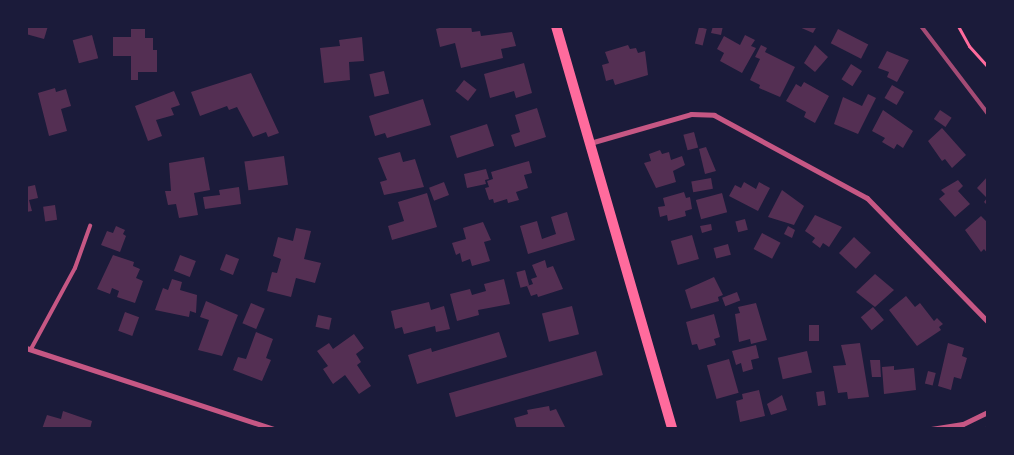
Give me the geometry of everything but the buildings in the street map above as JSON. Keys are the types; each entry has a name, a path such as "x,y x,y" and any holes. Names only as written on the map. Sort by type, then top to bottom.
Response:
{"main road":[{"path":"556,26 672,429"}],"street":[{"path":"590,143 691,114 714,115 867,198 988,322"},
{"path":"28,348 274,429"},
{"path":"931,429 963,424 988,412"}],"lane":[{"path":"28,348 75,268 90,226"}],"path":[{"path":"958,26 969,46 988,67"},
{"path":"988,286 988,300"},
{"path":"983,429 988,427"}],"railway":[{"path":"921,26 988,114"}]}
